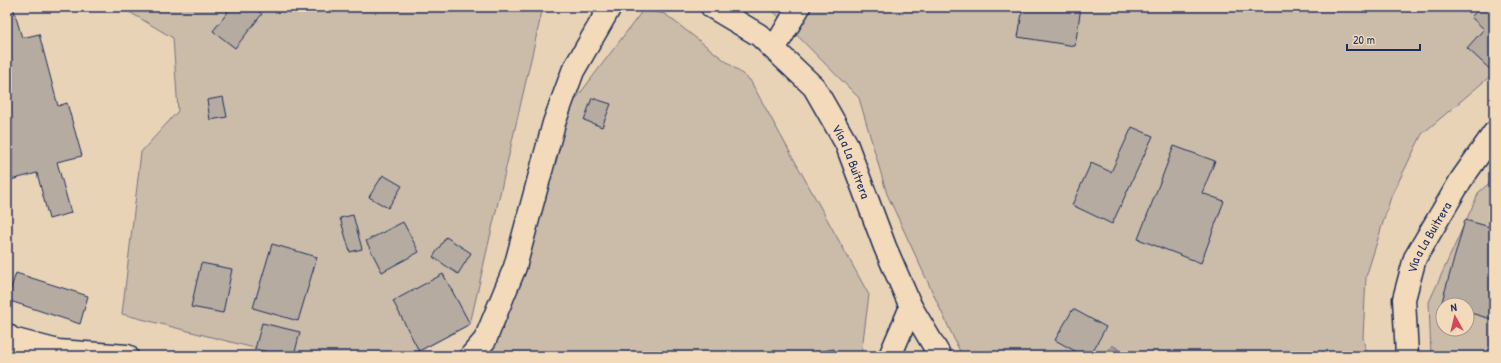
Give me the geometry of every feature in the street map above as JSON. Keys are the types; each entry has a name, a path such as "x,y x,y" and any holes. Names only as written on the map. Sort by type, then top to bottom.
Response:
{"street":[{"path":"471,356 485,340 515,267 554,123 573,71 610,7"},
{"name":"Vía a La Buitrera","path":"712,7 759,35 814,87 846,143 885,247 911,307 940,356"},
{"path":"774,49 799,7"},
{"name":"Vía a La Buitrera","path":"1406,356 1404,299 1415,258 1461,180 1494,133"},
{"path":"890,356 911,307"},
{"path":"7,335 12,339 58,352 127,356"}],"shaded area":[{"path":"121,7 543,7 470,324 419,351 329,356 285,356 122,314 141,152 178,111 173,38"},
{"path":"769,7 1494,7 1494,73 1422,134 1391,197 1366,277 1363,338 1367,356 962,356 887,194 859,98"},
{"path":"643,10 665,14 750,80 869,295 861,356 482,356 566,112"},
{"path":"1494,179 1494,356 1431,356 1429,302 1479,192"},
{"path":"1112,345 1130,356 1105,356"}],"building":[{"path":"7,7 13,7 22,38 39,34 58,106 67,103 82,156 57,162 71,213 49,219 37,173 7,181"},
{"path":"222,7 253,7 262,14 235,48 213,31 228,12"},
{"path":"1023,7 1081,7 1075,46 1018,37"},
{"path":"1481,7 1494,7 1494,73 1467,48 1484,29 1471,17"},
{"path":"223,97 227,117 210,120 207,100"},
{"path":"592,98 611,104 602,127 584,120"},
{"path":"1132,127 1153,136 1112,224 1072,205 1091,163 1111,172"},
{"path":"1174,146 1215,161 1202,193 1224,201 1201,263 1138,239"},
{"path":"383,175 402,186 388,208 369,197"},
{"path":"353,215 362,249 350,252 340,218"},
{"path":"1465,220 1494,228 1494,310 1491,319 1475,314 1475,297 1443,297"},
{"path":"403,222 419,252 382,272 366,241"},
{"path":"446,237 471,253 458,274 433,257"},
{"path":"272,244 317,257 298,321 253,308"},
{"path":"201,263 232,269 223,313 191,307"},
{"path":"16,273 88,296 80,324 7,300"},
{"path":"443,274 470,324 419,351 393,301"},
{"path":"1073,309 1106,327 1090,356 1084,356 1055,340"},
{"path":"262,323 300,332 294,356 285,356 255,349"},
{"path":"834,349 835,356 793,356"}]}
